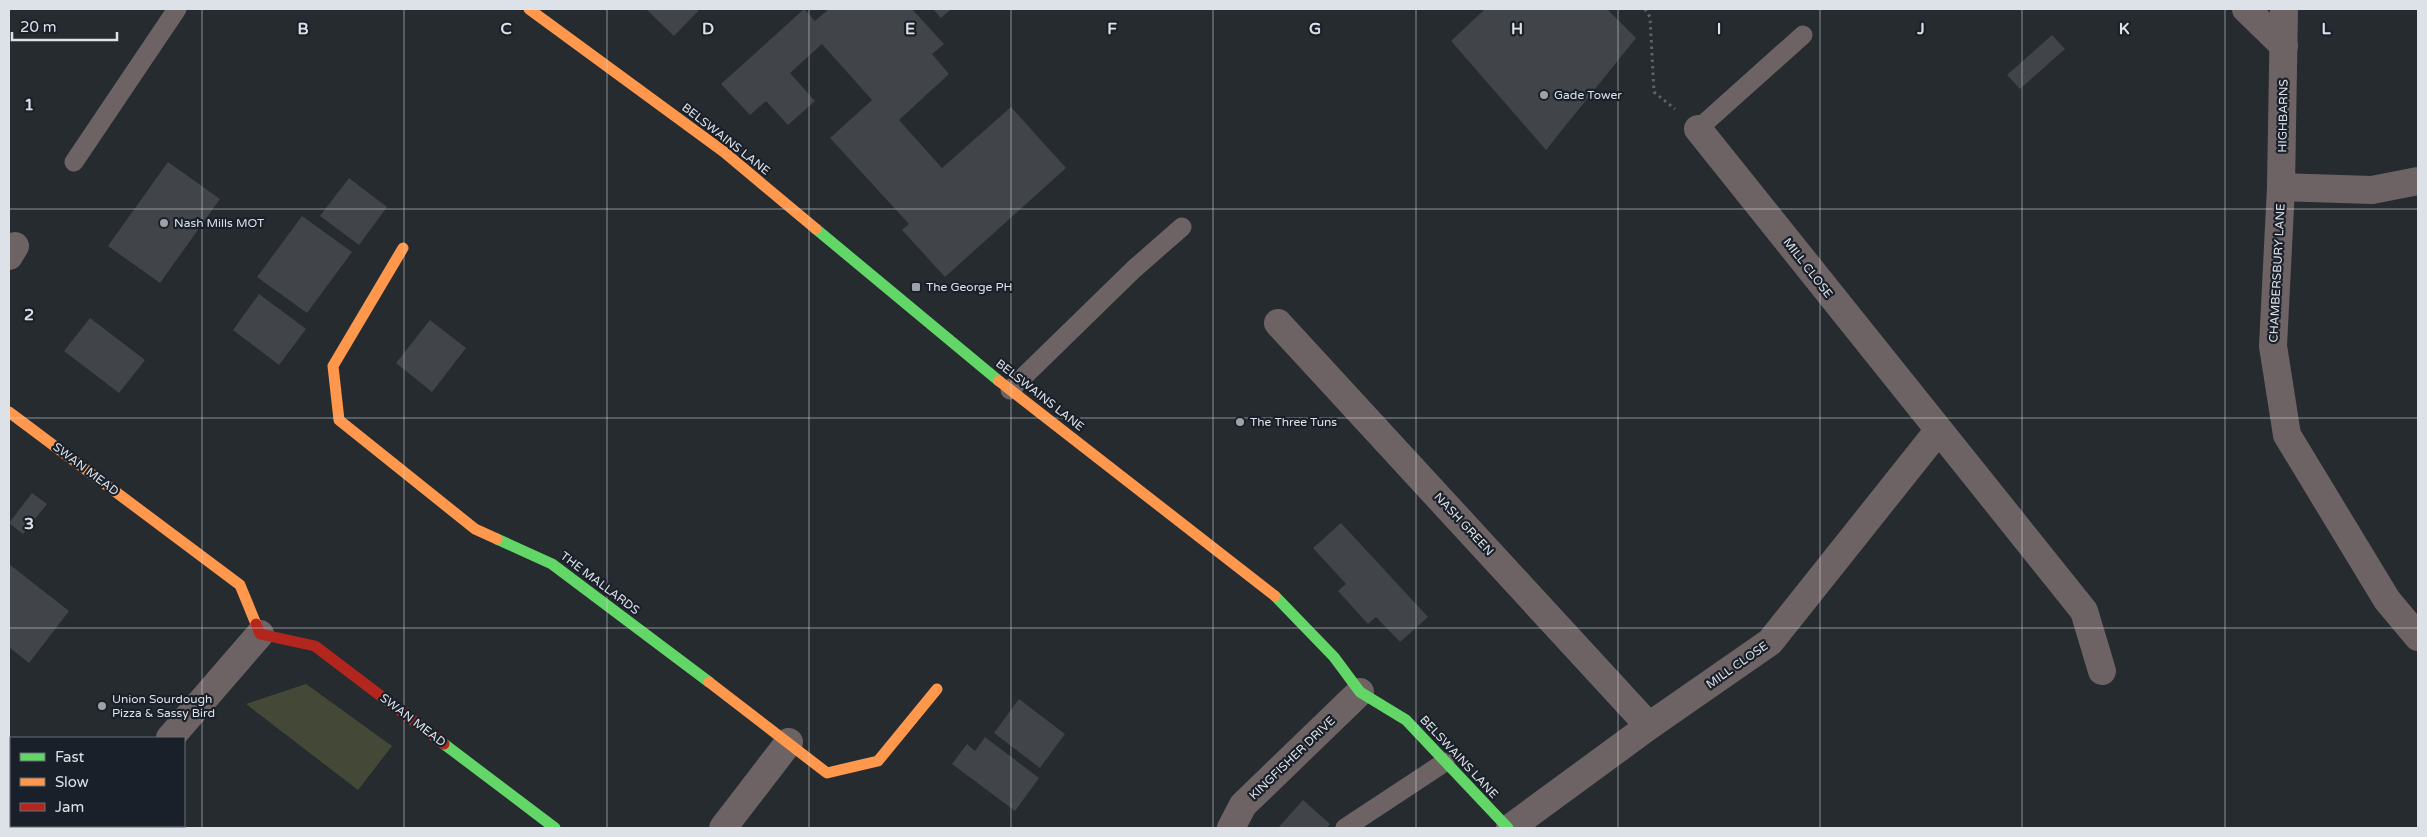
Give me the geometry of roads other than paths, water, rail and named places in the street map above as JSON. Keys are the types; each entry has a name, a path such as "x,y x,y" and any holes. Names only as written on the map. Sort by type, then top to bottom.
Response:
{"street":[{"name":"BELSWAINS LANE","path":"529,9 724,152 1010,390 1281,601 1334,657 1360,692 1406,720 1509,828"},
{"path":"2246,9 2284,46"},
{"name":"HIGHBARNS","path":"2281,187 2284,9"},
{"name":"MILL CLOSE","path":"1698,129 2084,611 2102,671"},
{"name":"CHAMBERSBURY LANE","path":"2418,181 2372,190 2281,187 2273,346 2287,435 2387,600 2418,637"},
{"name":"THE MALLARDS","path":"403,248 332,366 339,420 475,528 552,564 789,742 827,773 878,761 937,689"},
{"name":"NASH GREEN","path":"1278,323 1649,726"},
{"name":"SWAN MEAD","path":"9,412 240,584 260,634 315,646 555,828"},
{"name":"MILL CLOSE","path":"1509,828 1649,726 1770,642 1938,431"},
{"path":"171,737 260,634"},
{"name":"KINGFISHER DRIVE","path":"1231,828 1243,805 1360,692"},
{"path":"723,828 789,742"}],"lane":[{"path":"74,162 177,9"},
{"path":"1698,129 1802,35"},
{"path":"1010,390 1134,269 1182,227"},
{"path":"1345,828 1445,762"}],"water":[{"path":"9,769 10,827 114,828 9,828"}],"place":[{"name":"Gade Tower","path":"1544,95"},
{"name":"Nash Mills MOT","path":"164,223"},
{"name":"The George PH","path":"916,287"},
{"name":"The Three Tuns","path":"1240,422"},
{"name":"Union Sourdough Pizza & Sassy Bird","path":"102,706"}]}
